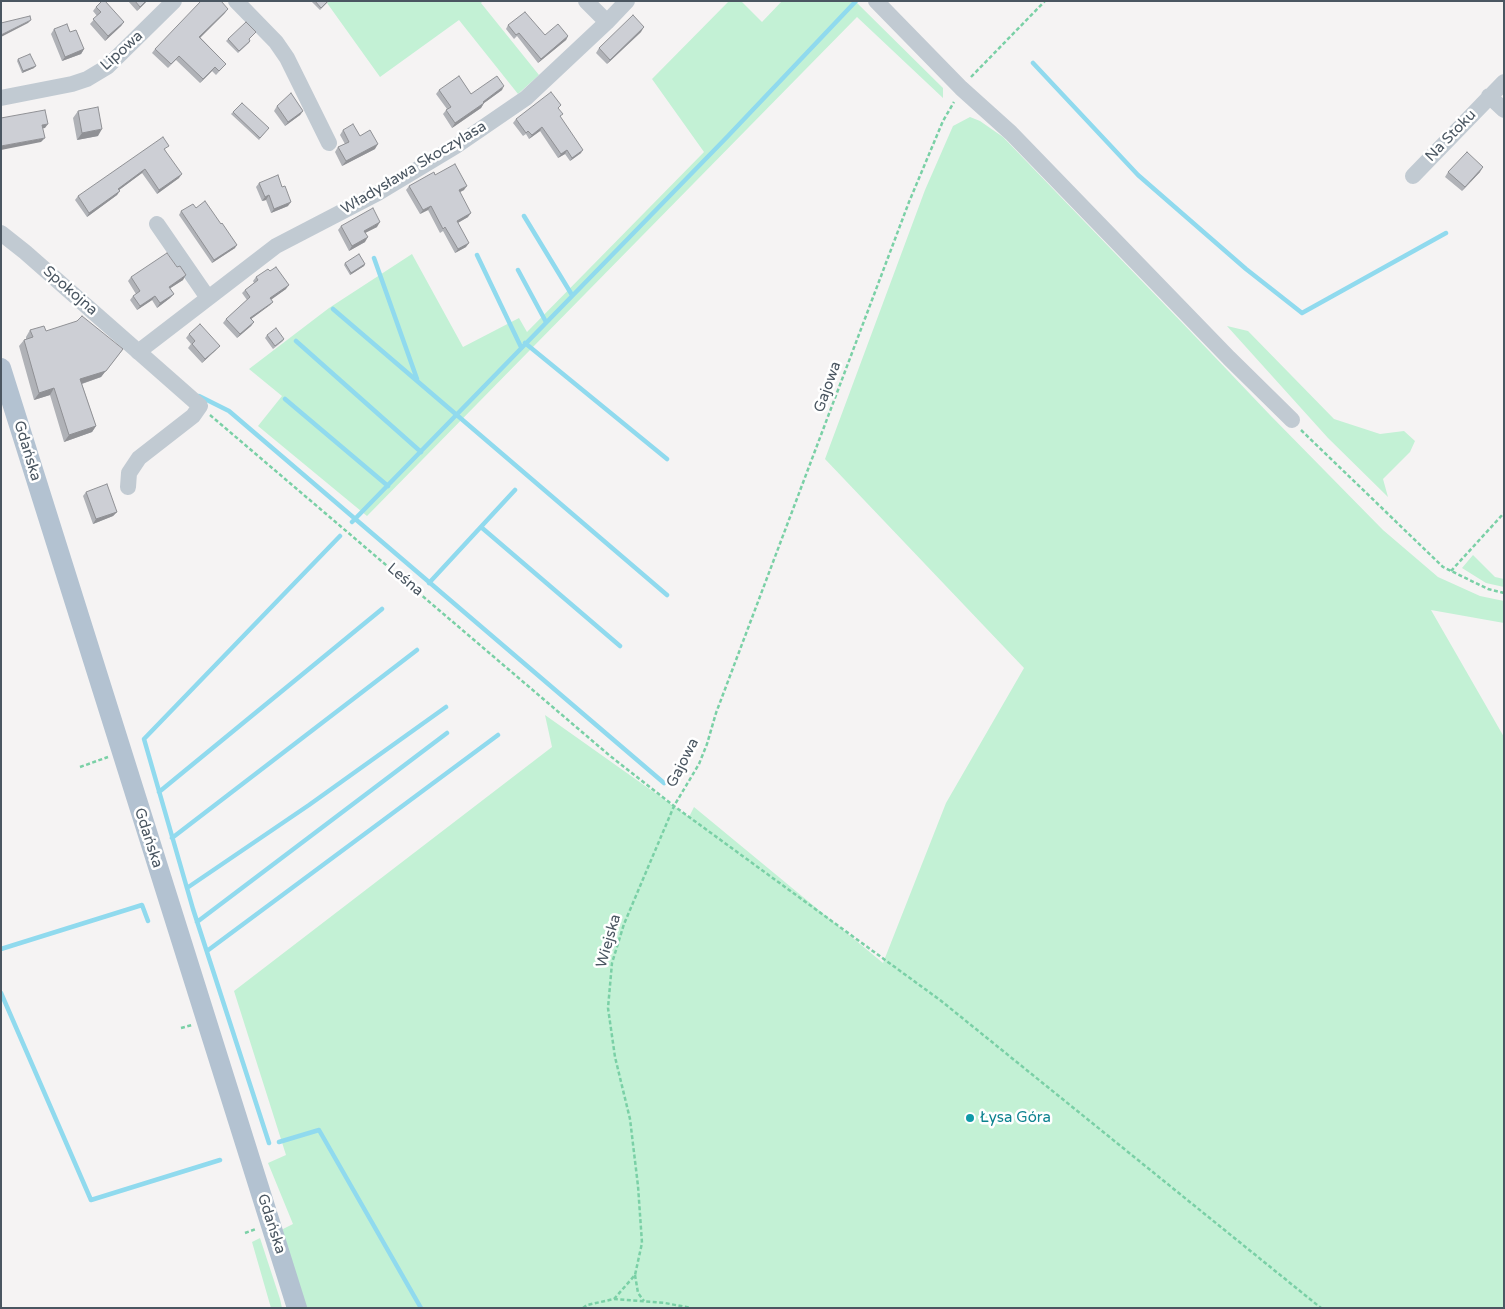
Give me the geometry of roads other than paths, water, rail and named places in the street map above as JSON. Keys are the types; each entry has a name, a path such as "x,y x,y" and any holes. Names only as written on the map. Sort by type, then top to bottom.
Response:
{"main road":[{"name":"Gdańska","path":"1,368 297,1308"}],"street":[{"name":"Lipowa","path":"1,98 72,84 87,79 107,67 174,1"},
{"path":"236,1 276,42 288,58 329,143"},
{"path":"586,1 607,22"},
{"name":"Władysława Skoczylasa","path":"138,352 276,246 378,194 471,136 526,98 627,1"},
{"path":"876,1 961,88 1011,132 1229,358 1292,420"},
{"name":"Na Stoku","path":"1414,176 1504,82"},
{"path":"1490,96 1504,110"},
{"path":"157,224 208,298"},
{"name":"Spokojna","path":"1,233 138,352"},
{"path":"128,488 129,473 139,458 193,416 200,406 138,352"}],"waterway":[{"path":"352,522 728,136 856,1"},
{"path":"1033,63 1138,175 1246,269 1302,313 1446,233"},
{"path":"524,216 572,295"},
{"path":"477,255 521,347"},
{"path":"374,258 417,379"},
{"path":"518,270 546,322"},
{"path":"333,309 667,595"},
{"path":"296,341 421,452"},
{"path":"525,343 667,459"},
{"path":"199,396 229,411 664,783"},
{"path":"285,399 388,486"},
{"path":"429,583 515,490"},
{"path":"481,527 620,646"},
{"path":"269,1143 193,909 144,739 340,536"},
{"path":"159,792 382,609"},
{"path":"172,838 417,650"},
{"path":"187,888 309,805 446,707"},
{"path":"197,922 447,733"},
{"path":"207,951 498,735"},
{"path":"1,949 142,905 148,921"},
{"path":"1,993 91,1200 220,1160"},
{"path":"279,1142 319,1130 421,1308"}],"place":[{"name":"Łysa Góra","path":"970,1118"}]}
